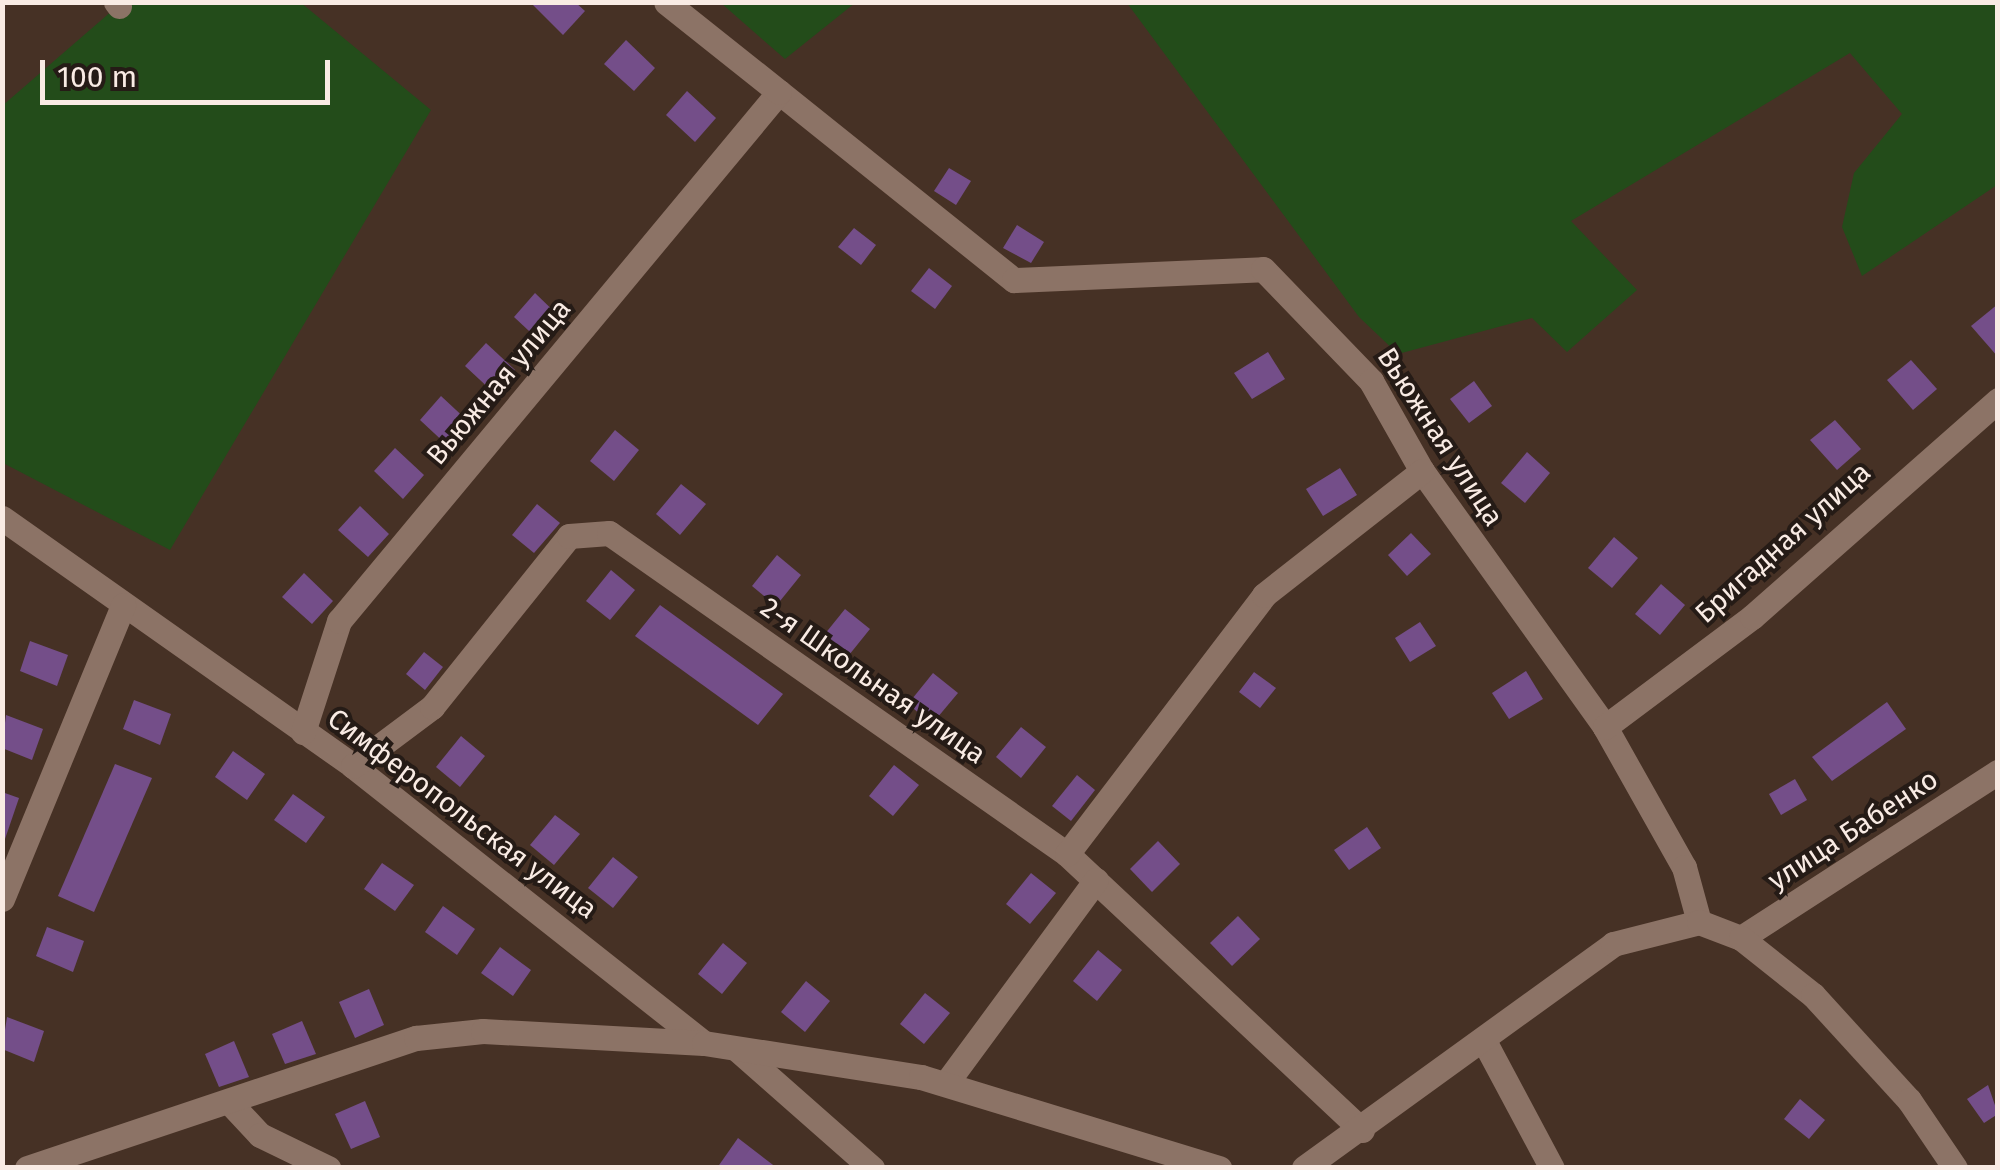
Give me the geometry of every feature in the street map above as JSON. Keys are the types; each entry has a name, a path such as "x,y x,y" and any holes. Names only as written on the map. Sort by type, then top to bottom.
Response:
{"street":[{"name":"Вьюжная улица","path":"666,2 1014,280 1264,269 1353,358 1422,471 1606,727 1684,867 1699,922"},
{"name":"Вьюжная улица","path":"303,732 339,621 779,92"},
{"name":"Бригадная улица","path":"1606,727 1752,616 1998,400"},
{"path":"1067,854 1264,595 1422,471"},
{"name":"Симферопольская улица","path":"2,518 354,766 704,1043 738,1050 872,1168"},
{"name":"2-я Школьная улица","path":"354,766 432,707 568,536 589,528 610,533 1067,854 1362,1130"},
{"path":"2,899 123,605"},
{"name":"улица Бабенко","path":"1741,938 1998,772"},
{"path":"946,1082 1096,880"},
{"path":"1304,1168 1362,1130 1613,944 1699,922 1741,938 1878,1064 1955,1168"},
{"path":"28,1168 440,1034 704,1043"},
{"path":"1483,1038 1552,1168"},
{"path":"738,1050 946,1082 1219,1168"},
{"path":"232,1104 260,1135 328,1168"}],"green space":[{"path":"300,2 431,110 170,550 3,463 2,106 121,3"},
{"path":"721,3 855,3 785,59"},
{"path":"1127,3 1997,3 1997,185 1862,276 1842,227 1854,173 1902,114 1850,53 1571,221 1637,290 1567,352 1532,318 1398,354 1359,317"}],"building":[{"path":"530,2 575,2 585,11 563,35"},
{"path":"626,40 655,68 634,91 604,64"},
{"path":"687,91 716,118 695,142 666,115"},
{"path":"949,168 971,181 956,205 934,191"},
{"path":"1017,225 1044,242 1031,263 1003,248"},
{"path":"854,228 876,245 861,265 838,247"},
{"path":"929,268 952,286 935,309 911,291"},
{"path":"535,293 564,321 543,344 514,317"},
{"path":"1998,304 1998,357 1971,326"},
{"path":"486,343 515,370 494,393 465,366"},
{"path":"1268,352 1285,379 1252,399 1234,373"},
{"path":"1911,360 1937,389 1913,410 1887,380"},
{"path":"1474,381 1492,406 1469,423 1450,399"},
{"path":"441,396 470,423 449,447 420,420"},
{"path":"1835,420 1861,449 1837,470 1810,440"},
{"path":"615,430 639,450 614,481 590,461"},
{"path":"395,448 424,475 403,499 374,471"},
{"path":"1527,452 1550,473 1525,503 1501,483"},
{"path":"1340,468 1357,495 1323,516 1306,489"},
{"path":"681,484 706,504 680,535 656,514"},
{"path":"537,504 560,523 534,553 512,535"},
{"path":"360,506 389,534 368,557 338,530"},
{"path":"1411,533 1431,554 1407,576 1388,555"},
{"path":"1614,537 1638,558 1612,588 1588,568"},
{"path":"777,555 801,575 776,606 752,586"},
{"path":"611,570 635,590 610,620 586,601"},
{"path":"304,573 333,601 312,624 282,597"},
{"path":"1661,584 1685,605 1660,635 1635,614"},
{"path":"660,605 783,694 758,725 635,636"},
{"path":"845,609 870,629 845,660 820,640"},
{"path":"1420,622 1436,646 1410,662 1395,638"},
{"path":"30,641 68,655 57,686 20,671"},
{"path":"424,652 443,667 425,690 406,674"},
{"path":"1526,671 1543,699 1509,719 1492,693"},
{"path":"1254,672 1276,688 1260,708 1239,692"},
{"path":"933,673 958,693 932,724 908,704"},
{"path":"134,700 171,714 160,745 123,729"},
{"path":"1887,702 1906,729 1832,781 1812,757"},
{"path":"6,715 43,729 32,760 2,748"},
{"path":"1021,727 1046,747 1021,778 996,757"},
{"path":"461,736 485,756 460,787 436,767"},
{"path":"233,751 265,774 247,800 215,777"},
{"path":"115,764 152,778 94,912 58,896"},
{"path":"894,765 919,785 893,816 869,796"},
{"path":"1077,775 1095,790 1071,821 1052,806"},
{"path":"1795,779 1807,800 1781,815 1769,794"},
{"path":"2,792 19,798 5,839 2,838"},
{"path":"293,794 325,817 306,843 274,820"},
{"path":"555,815 580,834 554,865 530,845"},
{"path":"1367,827 1381,848 1349,870 1334,850"},
{"path":"1158,841 1180,864 1152,892 1130,869"},
{"path":"613,857 638,877 613,908 588,888"},
{"path":"382,863 414,885 395,911 364,889"},
{"path":"1031,873 1056,893 1030,924 1006,904"},
{"path":"443,906 475,929 457,955 425,932"},
{"path":"1238,916 1260,939 1232,966 1210,943"},
{"path":"47,927 84,941 73,972 36,956"},
{"path":"723,943 747,963 722,994 698,974"},
{"path":"500,947 531,970 513,996 481,973"},
{"path":"1098,950 1122,970 1097,1001 1073,981"},
{"path":"806,981 830,1001 805,1032 781,1012"},
{"path":"369,989 384,1025 355,1038 339,1002"},
{"path":"925,993 950,1013 924,1044 900,1024"},
{"path":"7,1017 44,1031 34,1062 2,1049"},
{"path":"302,1021 316,1054 285,1064 272,1034"},
{"path":"234,1041 249,1077 219,1087 205,1054"},
{"path":"1988,1085 1998,1114 1984,1123 1967,1099"},
{"path":"1800,1099 1825,1120 1809,1139 1784,1119"},
{"path":"365,1101 380,1137 351,1149 335,1114"},
{"path":"738,1138 777,1168 717,1168"}]}
